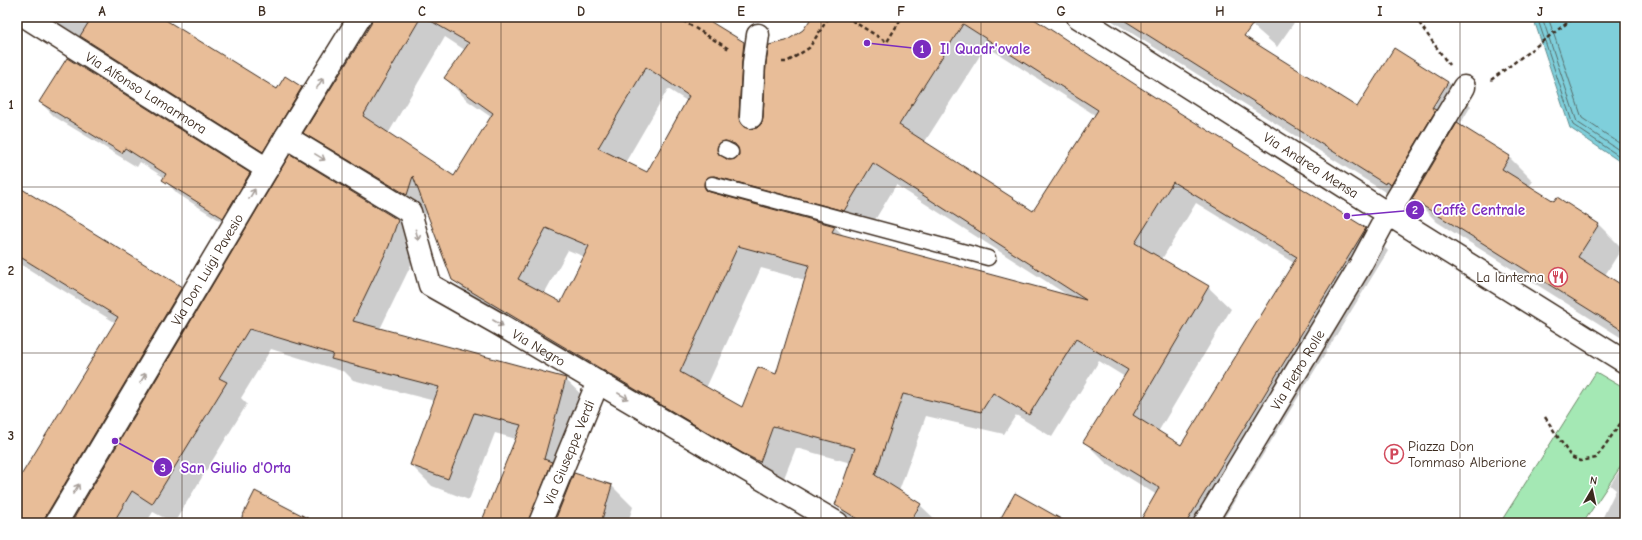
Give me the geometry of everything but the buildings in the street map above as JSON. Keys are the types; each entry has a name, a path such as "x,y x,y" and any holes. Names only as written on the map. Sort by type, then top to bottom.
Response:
{"street":[{"name":"Via Alfonso Lamarmora","path":"26,17 267,169"},
{"name":"Via Don Luigi Pavesio","path":"56,523 286,137 360,17"},
{"name":"Via Andrea Mensa","path":"1078,17 1388,214 1625,362"},
{"path":"751,117 754,62 758,35"},
{"name":"Via Pietro Rolle","path":"1205,523 1360,266 1388,214 1464,87"},
{"name":"Via Negro","path":"286,137 410,212 430,285 837,523"},
{"name":"Via Giuseppe Verdi","path":"540,523 598,382"}],"lane":[{"path":"712,184 988,258"}],"path":[{"path":"846,17 887,42 902,17"},
{"path":"1415,17 1452,68"},
{"path":"1488,83 1575,17"},
{"path":"1545,417 1570,457 1582,461 1596,458 1625,417"}],"green space":[{"path":"1596,372 1625,389 1625,460 1583,523 1500,523"}],"water":[{"path":"1533,17 1625,17 1625,165 1570,128"}],"place":[{"name":"Il Quadr'ovale","path":"867,43"},
{"name":"Caffè Centrale","path":"1347,216"},
{"name":"La lanterna","path":"1558,277"},
{"name":"San Giulio d'Orta","path":"115,441"},
{"name":"Piazza Don Tommaso Alberione","path":"1394,454"}]}
